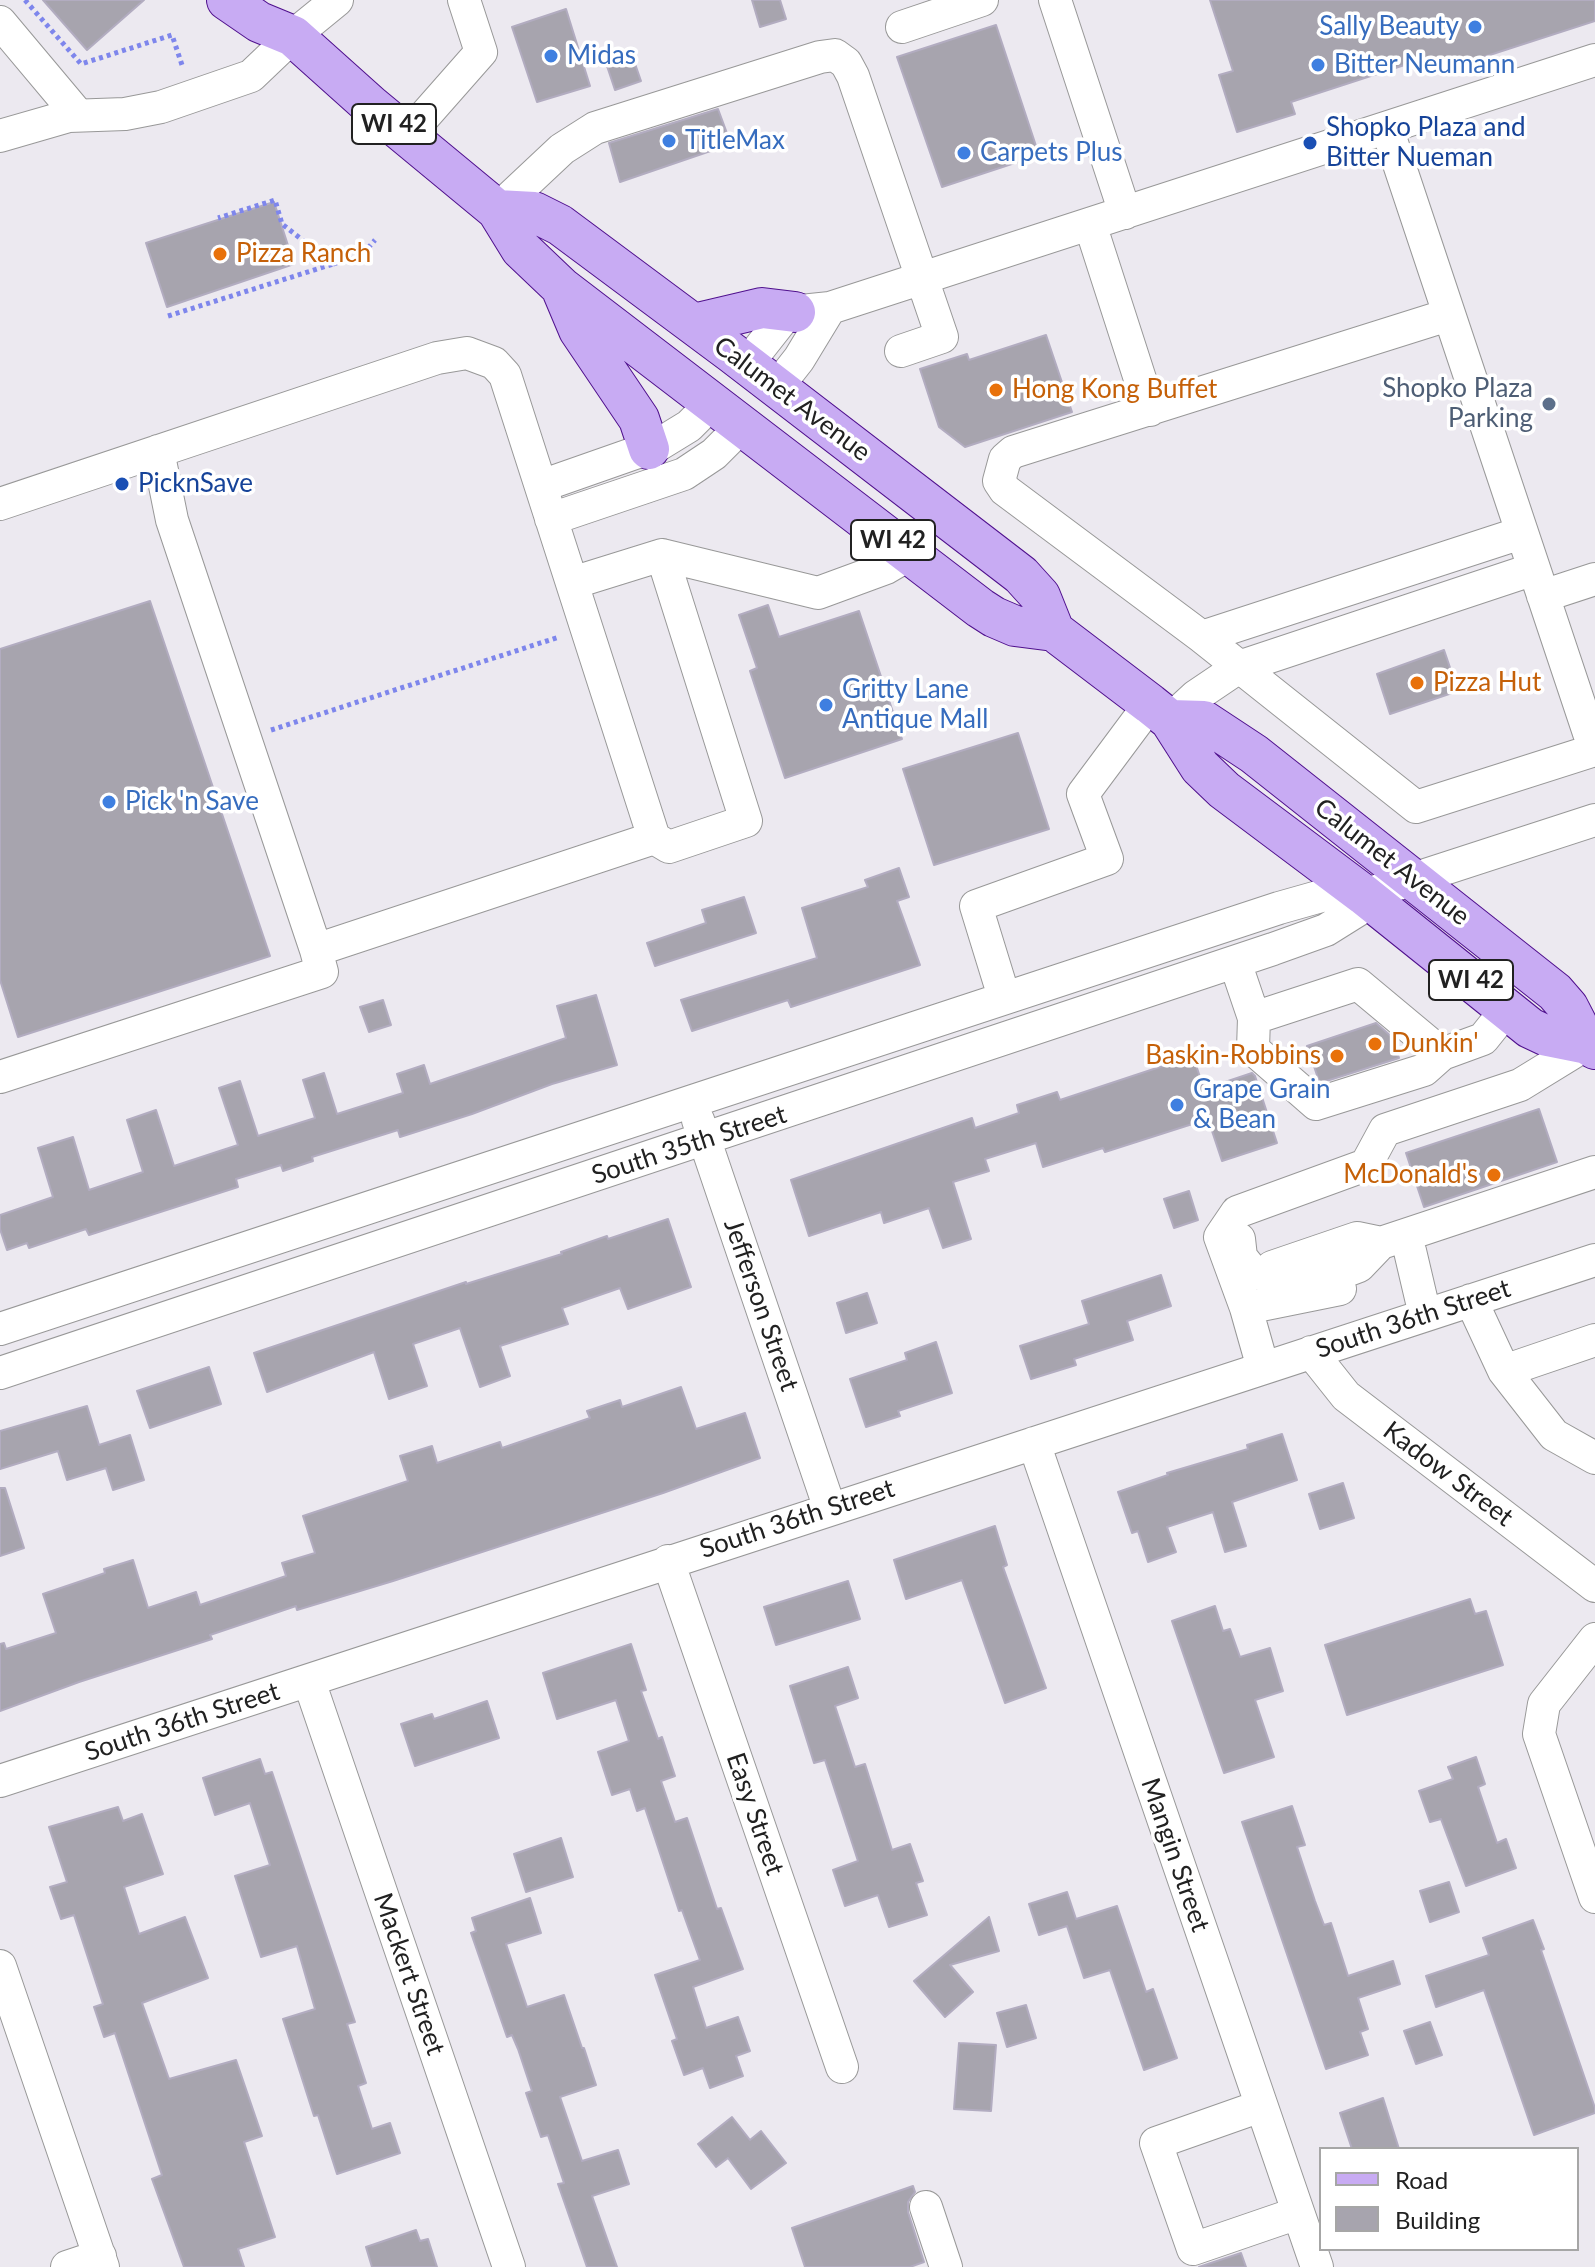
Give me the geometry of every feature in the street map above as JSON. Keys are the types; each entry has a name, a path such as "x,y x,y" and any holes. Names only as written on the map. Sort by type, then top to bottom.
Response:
{"main road":[{"name":"Calumet Avenue","path":"227,0 259,22 288,18 407,136 497,210 521,249 562,288 994,617 1015,626 1054,631 1160,712 1215,782 1539,1033 1591,1046"},
{"name":"Calumet Avenue","path":"497,210 534,212 560,225 762,375 1021,575 1040,596 1054,631"},
{"path":"562,288 579,330 639,419 649,449"},
{"path":"694,324 762,308 812,310"},
{"path":"728,413 762,375"},
{"name":"Calumet Avenue","path":"1160,712 1196,719 1221,730 1414,879 1555,992 1568,1007 1591,1046"}],"street":[{"path":"0,136 57,118 134,112 193,97 251,76 288,18 337,0"},
{"path":"407,136 481,52 464,0"},
{"path":"902,27 982,0"},
{"path":"1055,0 1125,213"},
{"path":"0,22 78,115"},
{"path":"497,210 562,149 595,128 828,55 840,57 850,67 942,337 901,351"},
{"path":"762,375 779,321 922,278 1595,60"},
{"path":"1387,128 1595,750 1416,807 1202,637 1005,490 999,481 1005,459 1013,452 1448,315"},
{"path":"1090,224 1094,286 1150,410"},
{"path":"0,504 437,358 467,353 494,363 505,375 654,838 669,847 746,821 662,555"},
{"path":"541,486 649,449 689,426 728,413"},
{"path":"551,519 684,474 714,454 728,413"},
{"path":"0,1077 322,972 172,520 158,451"},
{"path":"1202,637 1521,533"},
{"path":"572,583 662,555 818,593 886,568 910,554"},
{"path":"1004,997 976,906 1107,859 1083,794 1160,712 1196,696 1239,667 1539,583 1595,579"},
{"name":"South 35th Street","path":"0,1329 1279,908 1332,893 1364,895 1595,820"},
{"path":"316,950 654,838"},
{"name":"South 35th Street","path":"0,1373 1235,962 1326,930 1358,910 1364,895"},
{"path":"1235,962 1254,1018 1253,1049 1316,1104 1424,1070 1442,1054 1483,1039 1507,1009"},
{"path":"1254,1018 1358,984 1442,1054"},
{"path":"1263,1368 1246,1308 1220,1237 1237,1212 1366,1165 1385,1130 1520,1085 1591,1046"},
{"name":"Jefferson Street","path":"692,1101 830,1509"},
{"path":"1237,1212 1241,1257 1254,1273 1330,1277 1396,1247 1595,1172"},
{"path":"1246,1308 1354,1286 1396,1247 1595,1182"},
{"path":"1396,1247 1425,1315"},
{"name":"South 36th Street","path":"0,1781 1595,1260"},
{"path":"1471,1300 1504,1371 1554,1435 1595,1458"},
{"path":"1504,1371 1595,1340"},
{"name":"Kadow Street","path":"1311,1352 1346,1396 1595,1586"},
{"name":"Mangin Street","path":"1034,1443 1317,2267"},
{"name":"Easy Street","path":"668,1561 842,2067"},
{"path":"1595,1639 1544,1704 1539,1734 1595,1897"},
{"name":"Mackert Street","path":"309,1681 509,2267"},
{"path":"0,1966 102,2262 67,2267"},
{"path":"1261,2106 1156,2143 1193,2249 1298,2213"},
{"path":"926,2207 946,2267"}],"path":[{"path":"25,0 81,64 172,35 193,97"},
{"path":"218,218 275,200 282,224 333,264"},
{"path":"168,316 361,256 375,240"},
{"path":"268,732 560,636"}],"building":[{"path":"43,0 144,0 87,50"},
{"path":"752,0 780,0 786,19 760,27"},
{"name":"Bitter Neumann","path":"1210,0 1595,0 1595,21 1431,74 1426,58 1291,102 1295,114 1237,132 1219,75 1233,71"},
{"name":"Midas","path":"566,9 590,86 537,102 512,27"},
{"path":"996,25 1039,155 942,187 897,57"},
{"path":"632,55 641,81 615,90 606,63"},
{"name":"TitleMax","path":"718,109 731,144 620,182 609,143"},
{"name":"Pizza Ranch","path":"274,202 294,264 167,307 146,243"},
{"name":"Hong Kong Buffet","path":"1046,335 1072,412 965,447 939,427 920,369 967,354 969,360"},
{"name":"Pick 'n Save","path":"150,601 270,956 18,1037 0,980 0,649"},
{"name":"Gritty Lane Antique Mall","path":"768,605 779,637 859,611 902,739 785,778 750,671 757,668 739,615"},
{"name":"Pizza Hut","path":"1444,650 1458,691 1390,714 1377,674"},
{"path":"1018,733 1049,829 934,865 903,769"},
{"path":"899,868 909,897 897,901 920,965 791,1007 788,1000 692,1031 681,1000 817,958 802,908 868,887 865,880"},
{"path":"744,897 756,933 655,966 647,943 706,923 702,910"},
{"path":"596,995 617,1065 552,1084 400,1137 398,1130 312,1157 313,1161 283,1171 281,1165 236,1179 238,1187 89,1235 86,1229 29,1248 27,1243 7,1250 0,1229 0,1215 53,1197 38,1148 73,1137 89,1190 143,1172 127,1120 156,1110 174,1166 238,1145 219,1088 240,1081 258,1136 315,1118 303,1080 324,1073 337,1114 403,1093 397,1074 424,1065 430,1084 566,1038 557,1006"},
{"path":"383,1000 391,1025 369,1032 360,1007"},
{"path":"1376,1023 1393,1038 1399,1058 1320,1083 1307,1046"},
{"path":"1193,1056 1204,1089 1252,1073 1255,1076 1277,1143 1222,1161 1208,1119 1105,1152 1103,1148 1043,1167 1036,1143 985,1159 989,1171 953,1182 971,1239 943,1248 929,1208 884,1223 881,1212 809,1236 791,1180 972,1118 975,1128 1019,1113 1017,1105 1057,1092 1060,1100"},
{"path":"1539,1109 1557,1162 1424,1207 1406,1153"},
{"path":"1189,1191 1198,1220 1174,1228 1164,1199"},
{"path":"668,1219 691,1287 628,1309 620,1288 562,1308 568,1324 500,1346 510,1376 480,1387 460,1328 413,1344 427,1386 389,1399 374,1352 267,1392 254,1353 466,1282 562,1254 607,1236 608,1239"},
{"path":"1161,1275 1171,1306 1127,1321 1133,1340 1074,1359 1076,1365 1031,1379 1020,1346 1089,1324 1082,1301"},
{"path":"867,1293 877,1323 846,1333 837,1303"},
{"path":"936,1342 952,1393 898,1411 900,1416 866,1427 850,1379 907,1360 905,1353"},
{"path":"209,1367 221,1404 150,1428 137,1391"},
{"path":"681,1387 696,1429 745,1413 760,1458 393,1581 297,1610 296,1606 210,1635 212,1639 0,1711 0,1644 4,1643 6,1649 56,1633 43,1594 133,1560 148,1608 196,1592 200,1605 286,1576 282,1563 315,1553 303,1516 408,1481 400,1456 432,1446 437,1463 500,1442 502,1448 590,1418 587,1411 620,1400 622,1407"},
{"path":"87,1406 99,1445 130,1435 144,1480 113,1490 106,1468 67,1480 58,1451 0,1469 0,1431"},
{"path":"1282,1434 1297,1480 1232,1502 1246,1546 1225,1552 1213,1512 1167,1527 1176,1552 1148,1562 1138,1531 1132,1533 1118,1492 1167,1473 1248,1449 1247,1445"},
{"path":"1343,1483 1354,1518 1320,1529 1309,1494"},
{"path":"0,1488 5,1488 24,1548 0,1556"},
{"path":"995,1526 1007,1565 1003,1567 1046,1688 1005,1703 962,1580 906,1599 894,1560"},
{"path":"848,1581 860,1619 776,1645 764,1607"},
{"path":"1470,1599 1475,1614 1486,1611 1503,1665 1347,1715 1325,1645"},
{"path":"1215,1606 1223,1631 1230,1629 1240,1657 1270,1648 1283,1691 1255,1700 1274,1757 1224,1773 1172,1621"},
{"path":"631,1644 646,1690 641,1691 658,1739 662,1737 675,1776 661,1781 675,1822 687,1818 717,1909 721,1908 743,1969 693,1987 706,2028 738,2017 750,2051 736,2056 743,2076 710,2088 703,2068 684,2075 672,2041 677,2039 655,1975 700,1960 682,1910 679,1911 645,1808 637,1811 630,1789 612,1795 598,1752 629,1741 616,1700 557,1719 543,1673"},
{"path":"848,1667 858,1698 835,1706 855,1767 865,1764 892,1850 910,1844 923,1881 916,1883 927,1915 889,1927 878,1895 845,1906 833,1870 858,1861 825,1760 814,1763 790,1686"},
{"path":"487,1701 499,1738 415,1766 401,1724 432,1714 434,1719"},
{"path":"1476,1757 1485,1784 1478,1787 1497,1843 1506,1839 1516,1868 1466,1886 1441,1819 1430,1822 1419,1791 1453,1779 1448,1767"},
{"path":"260,1759 265,1774 272,1772 355,2022 347,2024 366,2083 358,2086 372,2129 390,2123 400,2153 337,2174 318,2115 314,2116 283,2019 315,2009 297,1946 261,1957 235,1876 270,1865 250,1803 215,1815 203,1778"},
{"path":"1292,1806 1305,1845 1297,1847 1324,1925 1331,1923 1348,1976 1393,1961 1400,1984 1358,1998 1368,2029 1360,2032 1368,2055 1326,2069 1242,1822"},
{"path":"118,1807 123,1821 142,1814 163,1874 124,1887 139,1934 185,1917 208,1978 142,2003 169,2079 236,2060 262,2136 244,2142 275,2237 238,2249 244,2267 184,2267 152,2179 162,2175 115,2033 104,2037 94,2007 103,2004 74,1915 61,1919 50,1887 67,1882 49,1827"},
{"path":"561,1838 573,1877 526,1892 514,1854"},
{"path":"1449,1882 1459,1912 1430,1922 1420,1891"},
{"path":"1067,1892 1076,1919 1117,1906 1146,1992 1153,1989 1177,2058 1144,2070 1110,1970 1084,1978 1067,1926 1039,1935 1029,1904"},
{"path":"530,1898 541,1933 506,1944 527,2007 564,1995 584,2048 596,2085 560,2097 582,2161 618,2150 629,2184 592,2196 617,2267 587,2267 558,2184 564,2183 548,2135 541,2137 526,2093 532,2091 518,2049 512,2035 507,2037 471,1933 476,1931 472,1918"},
{"path":"989,1917 999,1951 950,1965 973,1992 945,2017 914,1981"},
{"path":"1533,1920 1595,2108 1595,2113 1534,2135 1484,1990 1436,2007 1426,1976 1489,1955 1483,1938"},
{"path":"1026,2005 1036,2038 1007,2047 997,2013"},
{"path":"1430,2022 1442,2055 1416,2064 1404,2031"},
{"path":"959,2043 996,2045 991,2111 954,2109"},
{"path":"1383,2098 1398,2147 1351,2147 1340,2113"},
{"path":"732,2117 750,2140 761,2131 786,2163 751,2189 728,2158 716,2167 698,2144"},
{"path":"913,2186 915,2192 908,2202 908,2212 924,2262 910,2267 805,2267 792,2228"},
{"path":"416,2230 420,2241 428,2239 437,2267 372,2267 366,2247"},
{"path":"1241,2253 1246,2267 1199,2267"}],"place":[{"name":"Sally Beauty","path":"1475,27"},
{"name":"Midas","path":"551,56"},
{"name":"Bitter Neumann","path":"1318,65"},
{"name":"TitleMax","path":"669,141"},
{"name":"Shopko Plaza and Bitter Nueman","path":"1310,143"},
{"name":"Carpets Plus","path":"964,153"},
{"name":"Pizza Ranch","path":"220,254"},
{"name":"Hong Kong Buffet","path":"996,390"},
{"name":"Shopko Plaza Parking","path":"1549,404"},
{"name":"PicknSave","path":"122,484"},
{"name":"Pizza Hut","path":"1417,683"},
{"name":"Gritty Lane Antique Mall","path":"826,705"},
{"name":"Pick 'n Save","path":"109,802"},
{"name":"Dunkin'","path":"1375,1044"},
{"name":"Baskin-Robbins","path":"1337,1056"},
{"name":"Grape Grain & Bean","path":"1177,1105"},
{"name":"McDonald's","path":"1494,1175"}]}
